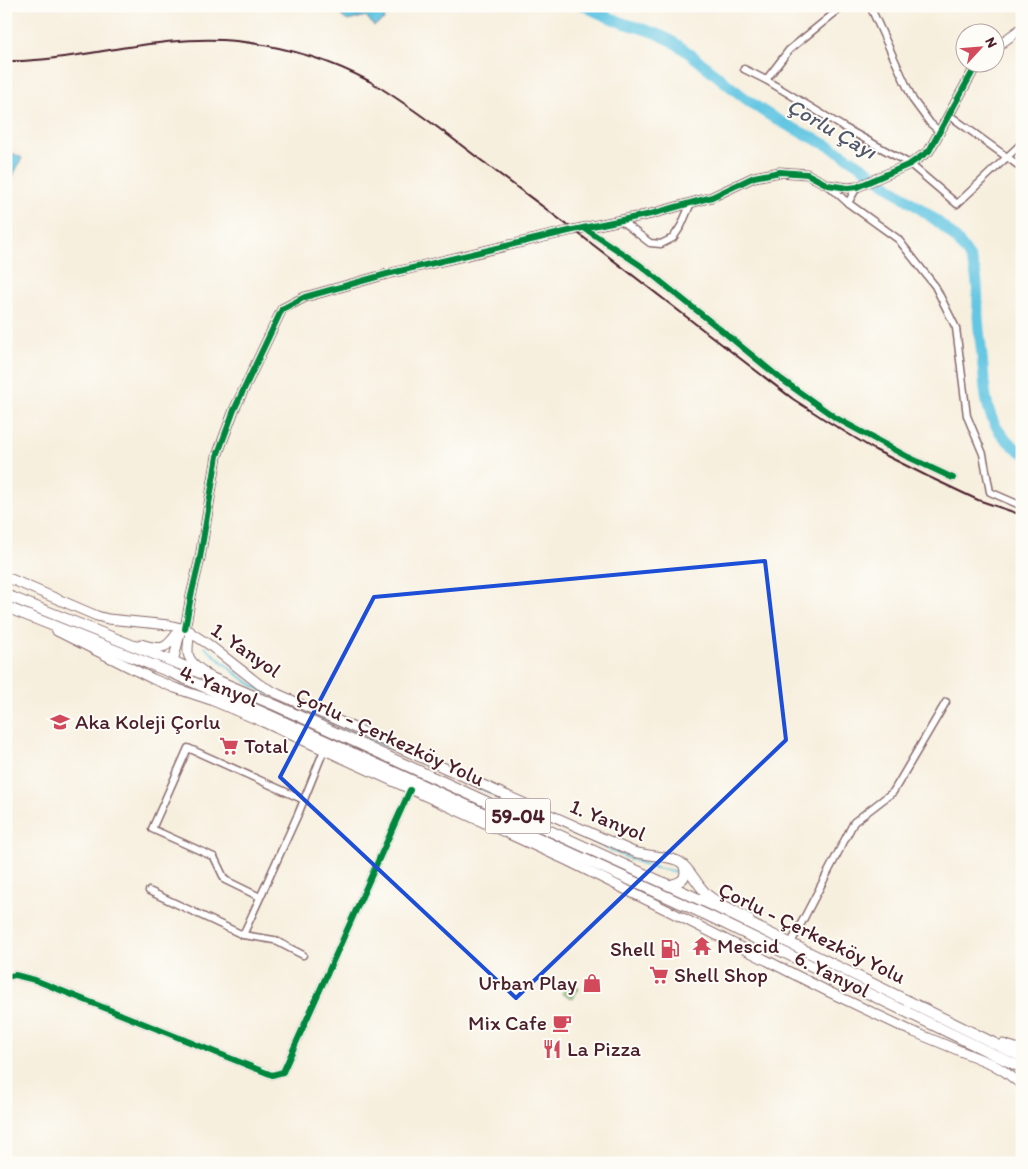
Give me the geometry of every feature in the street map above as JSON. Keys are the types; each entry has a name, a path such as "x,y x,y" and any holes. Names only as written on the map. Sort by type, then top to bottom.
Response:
{"main road":[{"path":"1006,40 1022,28"},
{"path":"152,679 174,666 185,630 190,596 200,558 217,456 234,410 282,308 305,297 387,274 573,230 651,214 712,197 754,177 780,172 807,174 828,185 848,188 857,187 910,164 929,151 973,72"},
{"name":"1. Yanyol","path":"6,577 97,616 108,619 169,625 185,630 208,644 259,684 278,694 634,852 681,862"},
{"name":"Çorlu - Çerkezköy Yolu","path":"6,595 118,640 174,666 187,680 273,716 709,916 1022,1068"},
{"name":"Çorlu - Çerkezköy Yolu","path":"6,607 45,623 214,680 294,714 714,906 1022,1057"},
{"name":"4. Yanyol","path":"45,623 66,636 152,679 211,700 324,750 568,861 628,891"},
{"path":"118,640 160,648 170,644 185,630"},
{"path":"185,630 190,660 214,680"},
{"path":"187,680 201,694 211,700"},
{"path":"581,857 628,891"},
{"path":"668,885 678,883 686,875 681,862"},
{"path":"681,862 702,890 709,896 738,912 762,930"},
{"name":"6. Yanyol","path":"628,891 860,1007 992,1064 1022,1085"},
{"path":"979,1036 1022,1050"}],"street":[{"path":"766,80 789,50 843,6"},
{"path":"870,6 913,100 930,123 940,132"},
{"path":"744,69 910,164 956,204 1022,143"},
{"path":"949,115 1022,168"},
{"path":"828,185 848,203 898,239 935,286 956,328 967,416 983,454 990,492 1022,506"},
{"path":"848,203 857,187"},
{"path":"620,220 650,243 661,244 674,238 691,202"},
{"path":"584,228 640,266 781,379 836,418 906,456 953,478"},
{"path":"791,944 854,822 893,792 946,702"},
{"path":"260,897 226,880 214,857 152,829 188,748 304,800"},
{"path":"243,935 304,800 324,750"},
{"path":"6,977 15,974 36,980 272,1075 283,1072 410,790"},
{"path":"149,891 243,935 274,940 303,955"}],"highlighted area":[{"path":"765,561 786,740 516,998 280,777 374,597"}],"green space":[{"path":"567,982 579,988 573,999 562,994"}],"water":[{"path":"345,6 387,7 384,20 374,26 366,16 348,21 342,17"},
{"path":"6,150 22,158 6,189"}],"waterway":[{"name":"Çorlu Çayı","path":"585,6 618,21 655,33 676,44 758,108 829,146 863,167 941,224 957,240 969,257 975,272 984,384 989,410 1000,432 1009,443 1022,452"},
{"path":"205,647 245,680 271,695"},
{"path":"310,713 482,789 628,858 652,867 677,872"}],"railway":[{"path":"6,61 78,55 176,41 216,40 253,43 287,50 321,60 353,73 390,94 448,135 793,399 875,450 978,500 1022,515"}],"cycle path":[{"path":"185,629 200,558 217,456 234,410 282,309 305,297 387,274 573,230 651,214 712,197 754,177 780,172 807,174 828,185 848,188 857,187 910,164 929,151 972,72"},
{"path":"584,228 640,265 781,379 836,418 906,456 953,478"},
{"path":"6,977 15,975 35,980 272,1075 283,1072 410,790"}],"place":[{"name":"Aka Koleji Çorlu","path":"60,722"},
{"name":"Total","path":"229,746"},
{"name":"Mescid","path":"702,946"},
{"name":"Shell","path":"670,949"},
{"name":"Shell Shop","path":"659,975"},
{"name":"Urban Play","path":"592,983"},
{"name":"Mix Cafe","path":"562,1023"},
{"name":"La Pizza","path":"552,1049"}]}
